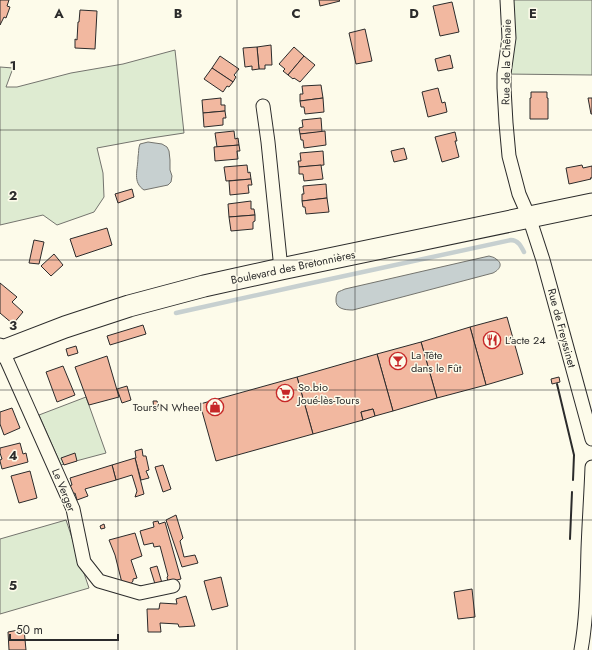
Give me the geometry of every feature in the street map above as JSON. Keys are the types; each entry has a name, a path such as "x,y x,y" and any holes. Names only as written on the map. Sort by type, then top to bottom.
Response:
{"main road":[{"name":"Boulevard des Bretonnières","path":"1,349 129,306 204,286 592,204"}],"street":[{"name":"Rue de la Chênaie","path":"507,0 508,38 504,88 509,156 529,218"},
{"path":"263,106 281,269"},
{"name":"Rue de Freyssinet","path":"529,218 543,260 592,439"},
{"name":"Le Verger","path":"1,349 73,509 84,562 99,581 140,593 173,586"},
{"path":"581,650 587,598 588,534 592,466"}],"green space":[{"path":"507,0 592,0 592,75 504,74"},
{"path":"175,50 184,133 97,148 103,173 104,197 94,212 57,225 43,215 0,225 0,67 13,68 6,87 17,87 71,73 123,64"},
{"path":"86,397 106,453 61,465 39,415"},
{"path":"66,520 89,588 0,614 0,539"}],"shaded area":[{"path":"148,142 162,144 167,147 169,151 170,170 172,176 171,182 168,185 144,190 138,183 137,171 140,144"},
{"path":"489,256 500,263 499,269 493,273 353,310 341,308 336,302 338,292 345,289"}],"building":[{"path":"0,0 9,0 7,6 10,7 6,18 4,17 0,25"},
{"path":"319,0 339,0 340,1 320,6"},
{"path":"452,2 459,32 440,36 433,6"},
{"path":"80,10 97,11 95,49 75,48"},
{"path":"365,29 372,61 356,64 349,33"},
{"path":"271,45 272,65 265,65 265,69 259,69 257,47"},
{"path":"257,47 259,69 252,70 252,66 245,67 243,48"},
{"path":"294,47 304,56 288,75 283,71 285,69 279,64"},
{"path":"450,55 453,68 438,71 435,59"},
{"path":"220,56 239,69 234,75 236,77 233,82 212,68"},
{"path":"304,56 315,65 300,82 288,75"},
{"path":"212,68 233,82 229,87 227,86 223,92 204,79"},
{"path":"321,85 323,98 300,101 300,94 303,94 302,86"},
{"path":"438,88 442,103 445,102 447,112 428,117 422,92"},
{"path":"531,92 547,92 548,119 530,119"},
{"path":"221,98 221,105 225,105 225,111 203,113 202,100"},
{"path":"323,98 324,112 305,114 304,107 301,107 300,101"},
{"path":"588,98 592,98 592,114 591,114"},
{"path":"225,111 226,118 223,118 223,125 204,127 203,113"},
{"path":"321,118 322,132 300,134 299,128 303,127 302,120"},
{"path":"234,131 235,139 238,138 239,145 217,147 215,133"},
{"path":"325,131 326,145 304,148 303,140 301,140 300,134"},
{"path":"455,132 457,141 455,141 459,157 442,162 435,137"},
{"path":"239,145 240,151 237,151 238,159 215,161 214,147"},
{"path":"404,148 407,159 394,162 391,151"},
{"path":"323,151 324,165 299,167 298,161 301,161 300,153"},
{"path":"247,165 248,173 250,172 251,179 226,181 224,167"},
{"path":"321,165 323,179 304,181 303,174 299,174 299,167"},
{"path":"582,165 583,168 592,166 592,178 569,184 566,168"},
{"path":"251,179 252,185 248,185 249,193 230,195 229,181"},
{"path":"326,184 327,198 302,201 302,194 304,194 303,186"},
{"path":"132,189 134,197 118,203 115,194"},
{"path":"327,198 329,212 306,214 302,201"},
{"path":"251,201 251,209 254,209 255,215 229,217 228,204"},
{"path":"255,215 253,229 231,231 229,217"},
{"path":"107,228 112,245 76,257 70,239"},
{"path":"34,240 44,242 39,264 29,263"},
{"path":"54,254 63,265 51,276 41,266"},
{"path":"0,283 17,297 12,302 23,312 13,324 0,313"},
{"path":"507,317 523,374 486,385 470,327"},
{"path":"143,325 146,334 110,345 107,336"},
{"path":"470,327 486,385 437,398 421,342"},
{"path":"421,342 437,398 393,411 377,354"},
{"path":"76,346 78,353 68,356 66,349"},
{"path":"377,354 393,411 375,416 373,409 361,412 363,420 313,434 297,377"},
{"path":"107,356 119,397 89,405 75,367"},
{"path":"63,366 75,395 57,402 46,372"},
{"path":"297,377 313,434 216,461 200,404"},
{"path":"559,377 560,382 552,384 551,379"},
{"path":"127,386 131,400 122,403 117,389"},
{"path":"153,401 157,401 159,408 154,409"},
{"path":"12,408 20,428 4,435 0,424 0,412"},
{"path":"373,409 375,416 363,420 361,412"},
{"path":"20,443 23,454 26,453 28,462 2,469 0,461 2,459 0,448"},
{"path":"142,449 143,456 146,456 149,470 146,471 149,478 141,480 135,458 135,451"},
{"path":"75,453 77,461 64,465 61,458"},
{"path":"135,458 144,494 135,497 137,491 132,475 116,480 112,465"},
{"path":"112,465 116,480 85,489 88,496 77,500 75,493 70,495 67,487 72,485 70,478"},
{"path":"163,465 171,489 163,492 155,467"},
{"path":"30,471 37,498 19,503 11,476"},
{"path":"176,515 183,538 180,541 184,557 195,555 198,563 182,567 166,520"},
{"path":"158,521 159,524 165,522 181,579 168,582 168,576 160,546 154,547 153,543 144,545 140,531 154,527 153,522"},
{"path":"104,524 105,528 101,529 100,526"},
{"path":"135,533 142,556 131,560 137,578 133,579 130,585 122,583 115,555 109,540"},
{"path":"157,566 162,583 155,584 150,568"},
{"path":"221,577 228,606 212,610 204,581"},
{"path":"472,589 475,617 458,619 454,592"},
{"path":"186,596 195,626 179,627 178,624 160,623 161,632 148,632 147,609 159,609 160,603 177,604 176,599"},
{"path":"24,629 26,650 9,650 8,632"}],"waterway":[{"path":"176,313 511,240 517,242 524,252"}],"wall":[{"path":"557,384 574,455 573,480"},
{"path":"570,539 572,492"}],"place":[{"name":"L’acte 24","path":"492,340"},
{"name":"La Tête dans le Fût","path":"398,361"},
{"name":"So.bio Joué-lès-Tours","path":"285,393"},
{"name":"Tours'N Wheel","path":"215,407"}]}
